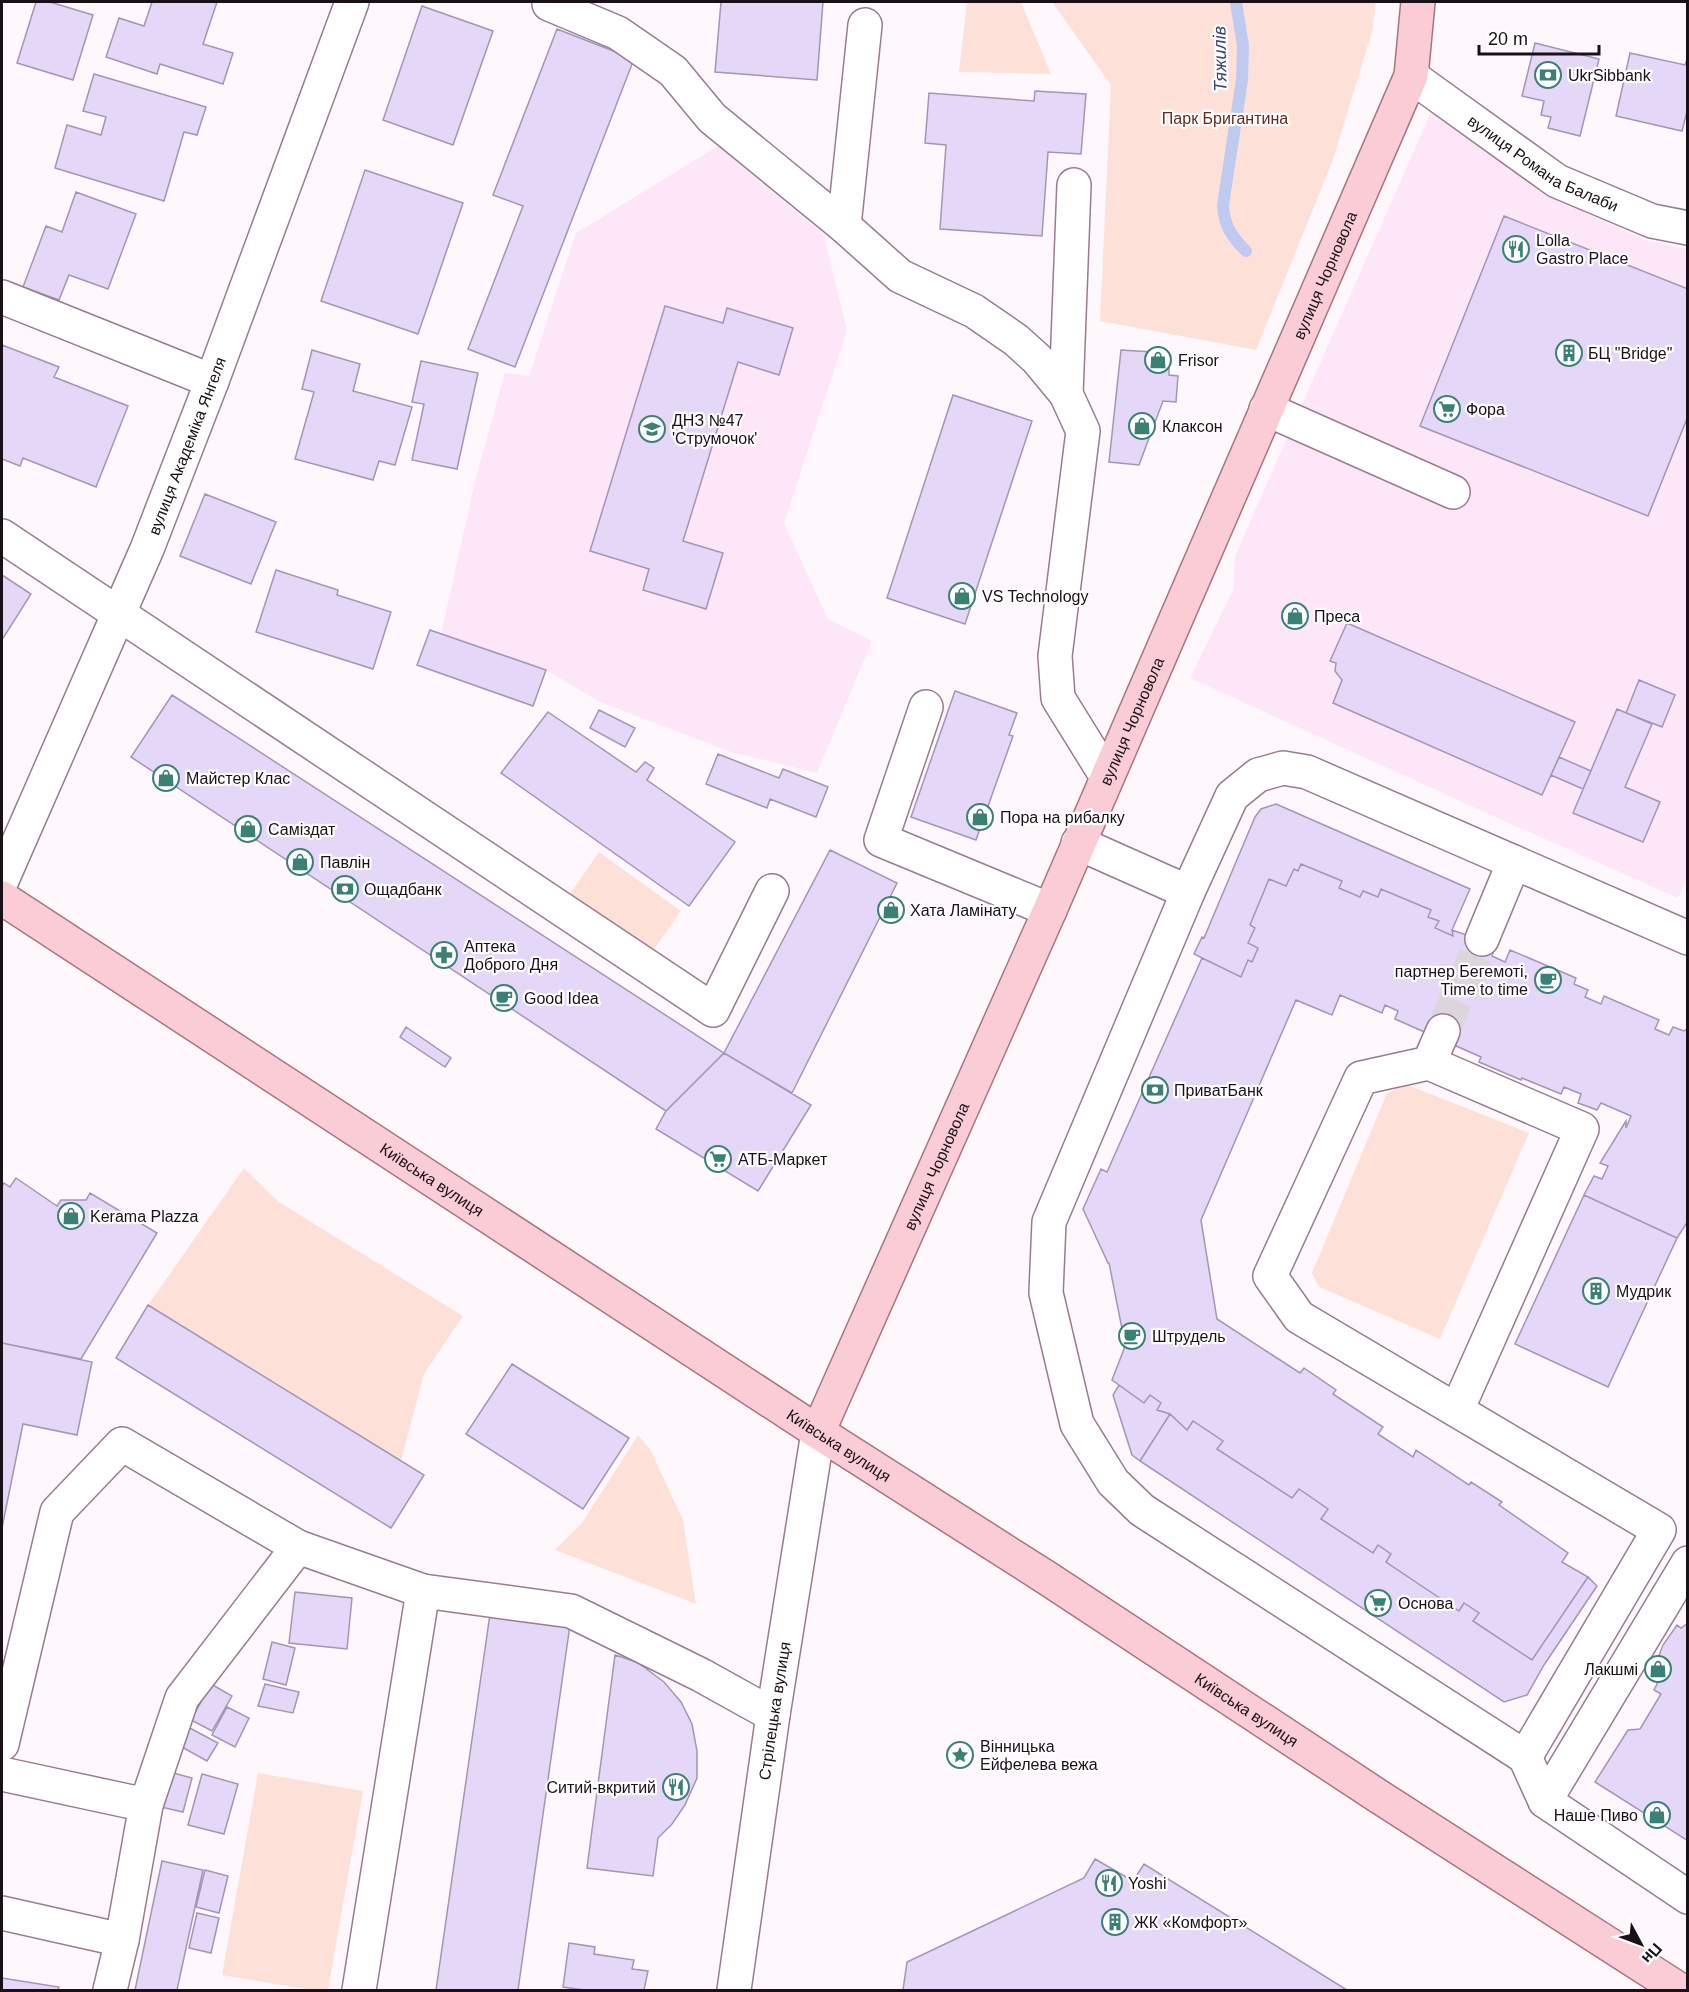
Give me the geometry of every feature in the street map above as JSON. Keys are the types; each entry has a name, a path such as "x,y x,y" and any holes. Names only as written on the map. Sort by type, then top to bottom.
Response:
{"main road":[{"name":"вулиця Чорновола","path":"818,1432 1050,910 1411,76 1419,2"},
{"name":"Київська вулиця","path":"2,898 818,1432 1047,1578 1378,1796 1680,1990"}],"street":[{"name":"вулиця Академіка Янгеля","path":"2,880 147,549 212,381 352,2"},
{"path":"546,2 618,33 673,71 712,118 844,226 900,276 974,311 1016,340 1037,359 1066,394 1083,431 1055,656 1058,698 1107,777"},
{"path":"844,226 865,25"},
{"name":"вулиця Романа Балаби","path":"1411,76 1557,181 1652,221 1688,228"},
{"path":"1066,394 1074,185"},
{"path":"2,297 212,381"},
{"path":"1266,409 1453,492"},
{"path":"2,536 713,1010 772,891"},
{"path":"926,707 881,840 1050,910"},
{"path":"1688,938 1307,772 1283,768 1258,776 1232,796 1188,892 1048,1222 1046,1293 1077,1424 1113,1482 1142,1510 1525,1757 1545,1801 1688,1897"},
{"path":"1078,843 1188,892"},
{"path":"1482,939 1514,862"},
{"path":"1430,1063 1443,1031"},
{"path":"1457,1410 1582,1129 1430,1063 1361,1078 1270,1276 1299,1317 1659,1530 1525,1757"},
{"name":"Стрілецька вулиця","path":"734,1990 773,1715 818,1432"},
{"path":"2,1744 57,1512 122,1444 298,1547 423,1591 572,1611 701,1675 773,1715"},
{"path":"110,1990 122,1940 146,1805 182,1698 298,1547"},
{"path":"1545,1801 1688,1563"},
{"path":"359,1990 423,1591"},
{"path":"2,1774 146,1805"},
{"path":"2,1913 122,1940"}],"shaded area":[{"path":"1432,110 1549,196 1643,239 1687,249 1688,876 1678,898 1190,678 1233,590 1235,556"},
{"name":"ДНЗ №47 'Струмочок'","path":"718,146 824,235 847,331 784,523 828,619 872,641 817,773 731,752 600,702 546,670 441,634 475,481 505,373 529,376 576,233"}],"green space":[{"path":"967,2 1021,2 1051,74 959,72"},
{"name":"Парк Бригантина","path":"1052,2 1376,2 1372,32 1333,160 1256,350 1100,321 1111,85"},
{"path":"599,852 681,911 650,955 567,898"},
{"path":"1408,1085 1529,1133 1440,1339 1319,1287 1312,1273 1387,1093"},
{"path":"244,1168 279,1202 463,1316 424,1374 401,1461 148,1305"},
{"path":"638,1435 650,1449 683,1520 696,1604 555,1550 582,1523"},
{"path":"258,1773 363,1791 328,1990 311,1990 222,1975"}],"building":[{"path":"36,2 50,2 93,15 73,80 17,63"},
{"path":"152,2 217,2 203,44 233,53 223,84 160,64 157,74 106,57 119,18 144,26"},
{"path":"721,2 823,2 817,80 715,72"},
{"path":"422,6 493,31 453,145 383,120"},
{"path":"557,29 634,59 515,367 468,349 523,206 493,195"},
{"path":"1535,43 1599,59 1580,136 1548,128 1551,117 1541,115 1544,101 1522,96"},
{"path":"1630,53 1685,65 1688,57 1688,108 1682,131 1616,116"},
{"path":"94,74 206,107 197,135 184,132 164,201 55,168 67,125 101,135 106,117 83,111"},
{"path":"1035,91 1086,94 1081,154 1048,152 1042,236 940,229 946,145 925,143 929,93 1034,101"},
{"path":"365,170 463,203 418,334 321,301"},
{"path":"76,192 136,214 108,289 69,275 59,300 23,287 46,226 62,232"},
{"name":"БЦ \"Bridge\"","path":"1504,216 1688,289 1688,416 1648,516 1420,426"},
{"path":"665,306 723,323 727,308 793,328 779,375 738,362 683,541 723,553 706,609 643,590 649,569 590,551"},
{"path":"2,345 59,367 54,377 128,406 96,487 23,458 20,466 2,459"},
{"path":"312,350 360,364 353,391 412,407 395,465 379,461 373,480 295,459 314,392 302,389"},
{"path":"1121,350 1169,353 1169,375 1178,376 1176,402 1163,401 1139,465 1109,462"},
{"path":"421,361 478,373 457,469 412,460 424,404 412,402"},
{"path":"953,395 1032,421 965,624 887,598"},
{"path":"205,494 276,522 251,584 180,556"},
{"path":"276,570 338,590 337,595 391,612 373,669 256,632"},
{"path":"2,575 31,594 2,640"},
{"name":"Преса","path":"1291,607 1305,613 1299,626 1285,620"},
{"path":"1347,623 1575,722 1542,795 1333,703 1342,680 1335,671 1336,663 1330,661"},
{"path":"430,630 546,670 533,706 417,665"},
{"path":"1639,680 1675,695 1662,727 1626,713"},
{"path":"955,691 1017,713 1009,735 1013,736 976,840 911,817"},
{"path":"172,695 724,1053 666,1111 131,757"},
{"path":"1617,709 1652,724 1625,787 1660,802 1643,842 1573,813"},
{"path":"599,710 635,728 625,747 590,728"},
{"path":"548,712 636,772 645,762 654,768 647,780 735,842 689,906 501,773"},
{"path":"718,754 779,778 783,769 828,787 816,817 770,799 767,808 706,784"},
{"path":"1559,757 1591,771 1583,789 1551,775"},
{"path":"1276,804 1470,889 1452,930 1453,936 1435,928 1439,921 1428,917 1431,910 1381,889 1378,897 1363,891 1360,897 1339,888 1342,881 1301,864 1298,871 1294,869 1286,886 1269,879 1250,925 1255,928 1248,943 1258,948 1252,962 1248,960 1241,977 1194,954 1202,937 1204,938 1255,817 1261,809"},
{"path":"830,850 897,883 792,1093 724,1053"},
{"path":"1301,864 1342,881 1339,888 1360,897 1363,891 1378,897 1381,889 1431,910 1428,917 1439,921 1435,928 1453,936 1452,930 1496,945 1492,956 1505,962 1510,950 1576,978 1574,984 1588,990 1585,997 1601,1004 1604,996 1659,1020 1655,1029 1669,1035 1673,1027 1684,1031 1688,1028 1688,1221 1677,1238 1584,1195 1594,1176 1602,1179 1608,1166 1600,1163 1626,1121 1626,1128 1631,1116 1601,1103 1597,1110 1578,1103 1581,1094 1564,1087 1561,1094 1522,1078 1521,1080 1479,1062 1481,1057 1395,1019 1398,1011 1385,1005 1382,1013 1340,995 1332,1015 1296,1000 1201,1220 1217,1319 1300,1373 1304,1368 1336,1390 1333,1394 1383,1427 1378,1434 1413,1457 1416,1450 1469,1485 1471,1482 1502,1502 1499,1505 1568,1553 1562,1562 1588,1577 1532,1660 1473,1621 1479,1613 1464,1603 1459,1611 1386,1562 1391,1554 1378,1545 1373,1553 1321,1519 1328,1509 1299,1489 1292,1498 1217,1449 1223,1441 1193,1421 1187,1430 1170,1414 1157,1410 1161,1403 1150,1395 1144,1403 1112,1380 1124,1349 1126,1329 1122,1329 1109,1263 1083,1209 1101,1169 1107,1172 1202,958 1241,977 1248,960 1252,962 1258,948 1248,943 1255,928 1250,925 1269,879 1286,886 1294,869 1298,871"},
{"path":"406,1027 451,1058 445,1067 400,1037"},
{"path":"724,1053 811,1105 758,1191 656,1129 666,1111"},
{"path":"16,1178 57,1206 61,1200 86,1200 90,1193 157,1233 81,1359 2,1343 2,1187 4,1183 10,1187"},
{"name":"Мудрик","path":"1584,1195 1677,1238 1608,1387 1515,1344"},
{"path":"148,1305 424,1475 391,1528 116,1358"},
{"path":"2,1343 92,1362 77,1435 23,1424 2,1528"},
{"path":"512,1364 629,1438 583,1509 466,1434"},
{"path":"1119,1385 1144,1403 1150,1395 1161,1403 1157,1410 1170,1414 1140,1461 1132,1455 1113,1395"},
{"path":"1170,1414 1187,1430 1193,1421 1223,1441 1217,1449 1292,1498 1299,1489 1328,1509 1321,1519 1373,1553 1378,1545 1391,1554 1386,1562 1459,1611 1464,1603 1479,1613 1473,1621 1532,1660 1588,1577 1597,1586 1544,1665 1527,1695 1504,1702 1140,1461"},
{"path":"295,1592 352,1598 347,1649 289,1643"},
{"path":"490,1614 570,1625 518,1990 436,1990"},
{"path":"1688,1623 1688,1841 1595,1782 1628,1730 1640,1729 1661,1694 1654,1690 1658,1670 1654,1668 1663,1645 1677,1625 1681,1628"},
{"path":"272,1642 295,1648 286,1685 263,1679"},
{"path":"615,1655 637,1662 664,1682 681,1702 692,1724 697,1751 697,1778 685,1805 672,1824 658,1838 653,1876 587,1868"},
{"path":"211,1684 232,1696 212,1731 191,1720"},
{"path":"265,1684 299,1692 293,1713 258,1706"},
{"path":"227,1707 249,1718 235,1747 212,1735"},
{"path":"188,1727 218,1743 207,1761 178,1745"},
{"path":"170,1772 192,1778 183,1812 161,1807"},
{"path":"202,1774 238,1784 224,1834 188,1825"},
{"name":"ЖК «Комфорт»","path":"1095,1859 1133,1881 1144,1864 1347,1990 903,1990 907,1962 1084,1878"},
{"path":"162,1861 203,1870 177,1990 135,1990"},
{"path":"205,1870 228,1876 219,1913 196,1907"},
{"path":"197,1913 219,1918 211,1953 189,1948"},
{"path":"569,1943 595,1947 594,1954 634,1960 632,1969 648,1971 644,1990 584,1990 563,1987"},
{"path":"2,1978 59,1987 58,1990 2,1990"}],"waterway":[{"name":"Тяжилів","path":"1236,2 1243,46 1242,80 1223,205 1230,231 1246,251"}],"tunnel":[{"path":"1443,1031 1482,939"}],"place":[{"name":"UkrSibbank","path":"1548,75"},
{"name":"Lolla Gastro Place","path":"1516,249"},
{"name":"БЦ \"Bridge\"","path":"1569,353"},
{"name":"Frisor","path":"1158,360"},
{"name":"Фора","path":"1447,409"},
{"name":"Клаксон","path":"1142,426"},
{"name":"ДНЗ №47 'Струмочок'","path":"652,429"},
{"name":"VS Technology","path":"962,596"},
{"name":"Преса","path":"1295,616"},
{"name":"Майстер Клас","path":"166,778"},
{"name":"Пора на рибалку","path":"980,817"},
{"name":"Саміздат","path":"248,829"},
{"name":"Павлін","path":"300,862"},
{"name":"Ощадбанк","path":"345,889"},
{"name":"Хата Ламінату","path":"891,910"},
{"name":"Аптека Доброго Дня","path":"444,955"},
{"name":"партнер Бегемоті, Time to time","path":"1548,980"},
{"name":"Good Idea","path":"504,998"},
{"name":"ПриватБанк","path":"1155,1090"},
{"name":"АТБ-Маркет","path":"718,1159"},
{"name":"Kerama Plazza","path":"71,1216"},
{"name":"Мудрик","path":"1596,1291"},
{"name":"Штрудель","path":"1132,1336"},
{"name":"Основа","path":"1378,1603"},
{"name":"Лакшмі","path":"1658,1669"},
{"name":"Вінницька Ейфелева вежа","path":"960,1755"},
{"name":"Ситий-вкритий","path":"676,1787"},
{"name":"Наше Пиво","path":"1657,1815"},
{"name":"Yoshi","path":"1109,1883"},
{"name":"ЖК «Комфорт»","path":"1115,1922"}]}
